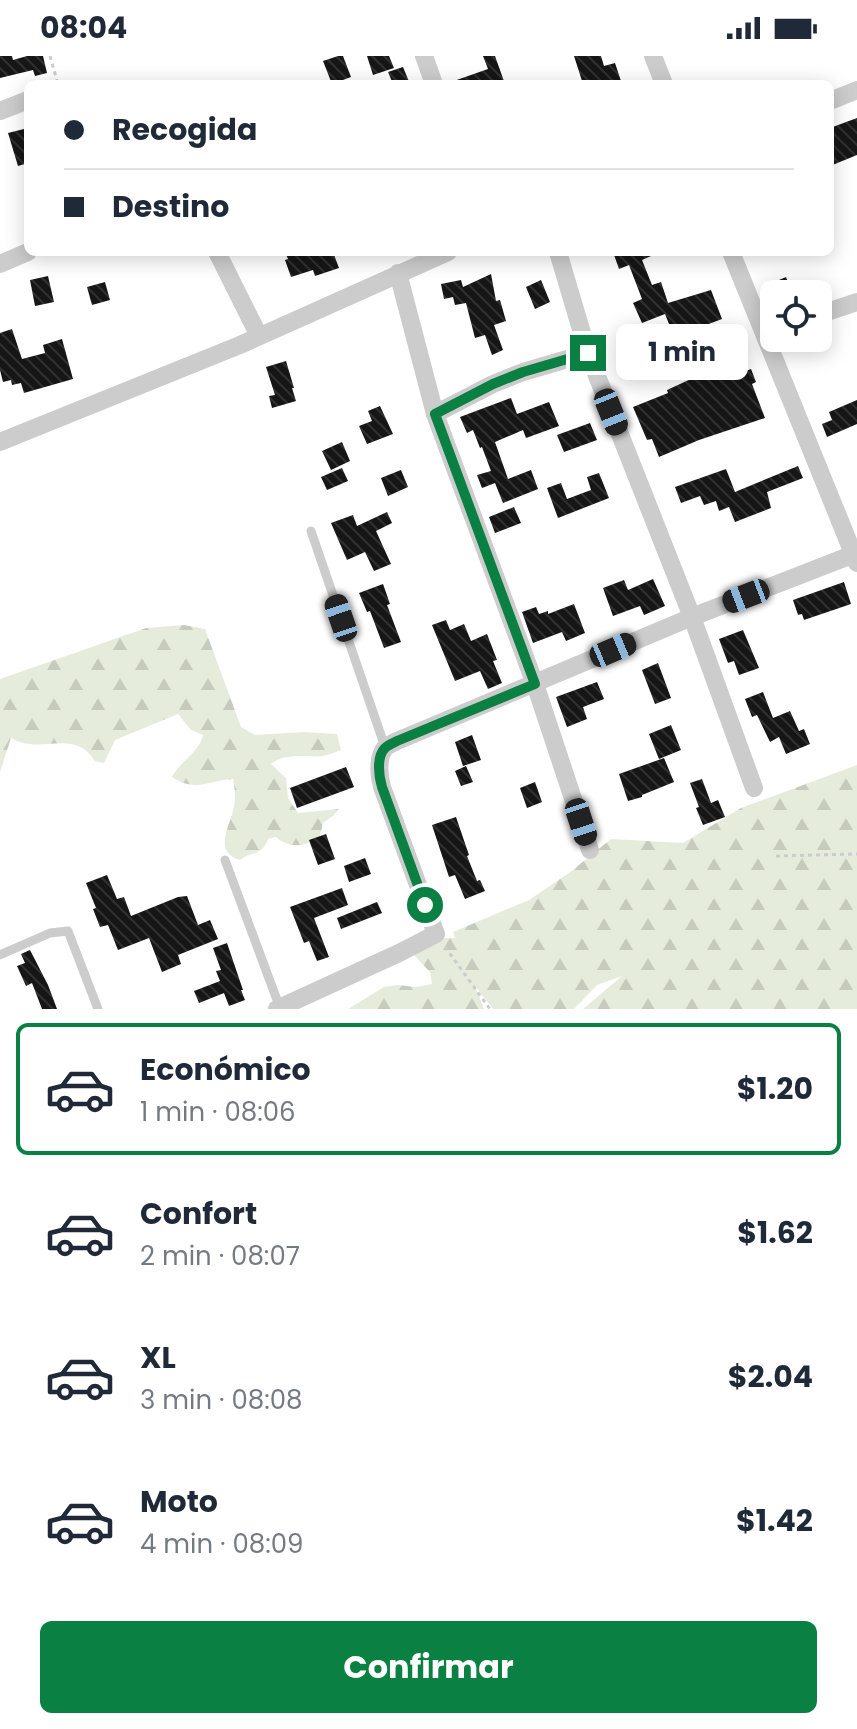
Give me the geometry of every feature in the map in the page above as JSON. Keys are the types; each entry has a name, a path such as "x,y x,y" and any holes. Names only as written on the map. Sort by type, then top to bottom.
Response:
{"street":[{"path":"424,56 433,80"},
{"path":"653,56 662,80"},
{"path":"834,99 857,90"},
{"path":"0,111 24,102"},
{"path":"0,264 24,254"},
{"path":"219,256 259,336"},
{"path":"1,438 259,336 438,256"},
{"path":"559,256 588,353 692,617 754,788"},
{"path":"733,256 760,310"},
{"path":"398,273 435,414 535,684 590,850"},
{"path":"832,310 857,302"},
{"path":"278,1008 436,934 382,787 379,776 385,748 692,617 856,557 778,352"},
{"path":"435,414 523,372 588,353"}],"lane":[{"path":"311,531 385,748"},
{"path":"225,860 278,1008"},
{"path":"0,955 50,933 68,931 98,1009"}],"path":[{"path":"50,56 57,80"},
{"path":"776,856 857,854"},
{"path":"436,934 490,1009"}],"green space":[{"path":"184,625 205,629 241,727 255,735 304,732 337,734 341,750 322,756 288,757 271,764 286,778 288,798 298,813 339,809 323,823 320,836 315,840 292,845 276,837 268,839 260,851 240,860 227,852 225,840 235,803 233,779 196,785 172,777 198,747 203,735 191,730 178,714 115,740 104,763 95,761 77,746 23,743 11,738 0,772 0,679 146,628"},
{"path":"857,765 857,1009 583,1009 622,976 597,985 574,1009 493,1009 475,986 484,1009 348,1009 384,987 432,984 430,972 412,953 439,938 455,938 453,932 529,900 611,839 683,843 741,808"}],"building":[{"path":"0,56 12,56 13,60 43,56 47,73 35,76 33,70 0,78"},
{"path":"343,56 351,77 330,80 323,61"},
{"path":"367,56 389,56 394,68 373,75"},
{"path":"483,56 495,56 504,80 457,80 488,69"},
{"path":"574,56 601,56 604,66 615,63 621,80 582,80"},
{"path":"403,67 408,80 391,80 388,72"},
{"path":"857,118 857,155 834,164 834,127"},
{"path":"24,129 24,164 18,166 8,133"},
{"path":"287,256 334,256 339,268 315,276 313,270 291,277 285,260"},
{"path":"614,256 651,256 642,260 652,285 661,282 668,303 711,290 722,319 698,328 703,340 679,349 665,314 642,323 633,303 642,299 629,265 619,269"},
{"path":"491,274 496,301 500,300 506,321 494,325 503,350 492,355 485,335 475,338 466,303 455,305 453,297 444,299 441,284 461,280 463,287"},
{"path":"48,276 54,302 35,306 30,280"},
{"path":"541,280 550,302 535,309 526,287"},
{"path":"105,282 110,300 92,305 87,287"},
{"path":"12,329 22,359 45,353 43,345 62,339 73,379 24,393 21,383 12,385 11,380 3,382 0,333"},
{"path":"286,361 296,401 272,408 269,396 275,395 266,367"},
{"path":"717,367 722,380 751,369 756,382 752,384 765,418 659,457 652,439 647,440 633,407 668,393 667,390"},
{"path":"511,398 517,414 549,402 559,426 526,438 523,430 495,442 508,479 531,470 538,489 503,503 495,483 482,488 477,475 491,471 473,430 467,433 460,417"},
{"path":"857,400 857,424 827,437 822,424 832,420 829,412"},
{"path":"380,406 393,434 367,444 359,426 372,421 368,411"},
{"path":"590,423 597,440 564,452 557,435"},
{"path":"342,442 350,461 331,470 322,451"},
{"path":"798,466 803,478 767,492 771,508 735,522 729,507 719,511 716,501 704,505 700,496 681,503 675,487 726,469 735,492"},
{"path":"342,468 348,481 327,490 321,477"},
{"path":"401,470 408,487 388,496 381,478"},
{"path":"599,473 609,498 558,518 547,488 561,483 567,499 591,490 587,477"},
{"path":"514,507 521,523 495,533 489,517"},
{"path":"387,512 392,523 376,531 391,564 374,571 365,552 347,560 331,523 353,515 357,526"},
{"path":"653,579 665,606 644,615 640,606 613,616 603,588 624,580 628,590"},
{"path":"844,582 851,604 804,620 802,614 798,615 793,600"},
{"path":"383,584 390,604 387,605 401,642 384,648 370,611 367,612 359,593"},
{"path":"574,604 585,633 566,641 562,632 533,643 522,612 536,607 539,614 548,611 548,614"},
{"path":"446,620 450,630 464,624 471,641 487,634 502,683 488,689 480,671 455,681 432,625"},
{"path":"743,630 759,668 739,675 734,661 728,663 719,639"},
{"path":"658,663 671,698 655,704 642,670"},
{"path":"597,682 604,699 583,707 587,719 567,727 556,697"},
{"path":"763,692 773,718 790,711 799,731 804,729 810,744 786,754 779,737 770,742 757,715 752,717 745,699"},
{"path":"671,725 681,750 659,759 649,734"},
{"path":"472,735 481,760 463,766 455,742"},
{"path":"664,758 674,782 628,801 619,774"},
{"path":"466,766 473,782 461,786 455,771"},
{"path":"346,767 354,787 297,808 290,788"},
{"path":"702,779 711,803 718,800 725,817 703,825 690,783"},
{"path":"535,782 542,802 527,808 520,788"},
{"path":"456,817 467,856 477,881 480,880 485,891 465,899 455,875 449,877 432,825"},
{"path":"326,834 335,859 318,865 309,840"},
{"path":"365,858 371,874 349,882 344,866"},
{"path":"107,875 117,899 124,897 131,916 187,896 198,925 210,920 218,939 178,955 181,964 162,972 149,938 118,950 108,925 100,927 86,883"},
{"path":"342,888 348,905 314,918 329,957 317,961 309,941 304,943 290,907"},
{"path":"377,902 382,913 341,929 337,918"},
{"path":"227,943 245,1000 229,1006 224,993 199,1003 194,991 220,981 216,971 221,970 213,948"},
{"path":"30,950 57,1009 42,1009 32,983 26,986 17,966 25,963 21,954"}],"route":[{"path":"425,905 379,776 385,748 535,684 435,414 523,372 588,353"}]}
